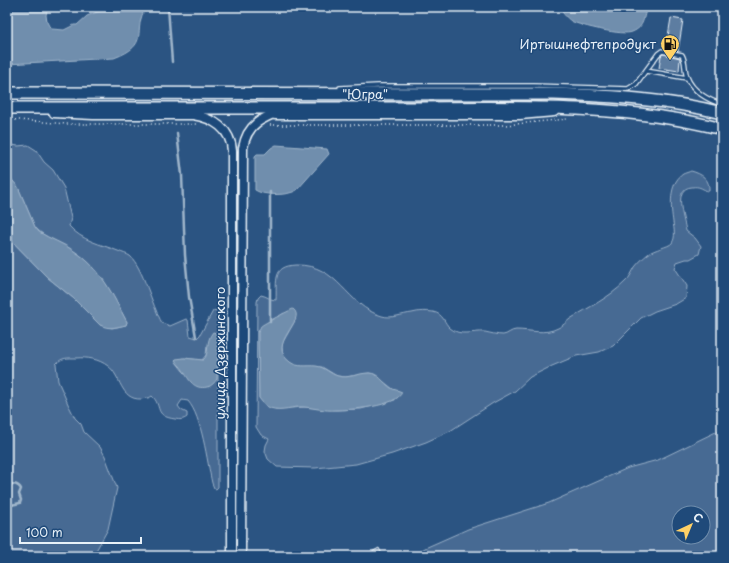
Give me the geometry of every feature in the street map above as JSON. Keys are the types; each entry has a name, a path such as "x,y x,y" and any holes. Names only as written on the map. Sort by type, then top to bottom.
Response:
{"highway":[{"name":"\"Югра\"","path":"7,93 481,93 585,95 665,102 722,112"},
{"name":"\"Югра\"","path":"7,109 480,108 578,110 668,118 722,129"}],"street":[{"path":"186,108 209,118"},
{"name":"улица Дзержинского","path":"241,556 243,151 244,142 256,123 268,116 288,108"},
{"path":"7,109 93,115 193,115 209,118"},
{"path":"268,116 520,115 578,110"},
{"name":"улица Дзержинского","path":"209,118 219,125 227,134 231,143 232,151 232,556"}],"lane":[{"path":"275,94 378,86 570,87 624,89 632,87 636,84 660,52 682,55 687,78 693,87 709,99 722,104"},
{"path":"646,71 687,78"}],"path":[{"path":"270,125 505,125 572,119"}],"shaded area":[{"path":"48,7 46,15 49,26 52,29 64,30 77,25 87,16 107,8 146,7 142,16 137,42 133,48 126,53 114,58 7,64 7,8"},
{"path":"560,7 647,7 643,21 636,30 627,33 620,33 592,28 571,21 566,17"},
{"path":"7,144 18,146 28,145 36,150 44,162 53,170 64,188 71,218 69,226 74,231 92,242 130,256 139,269 162,323 170,326 186,319 188,320 190,336 197,338 213,311 216,310 218,312 218,487 216,489 212,483 197,417 188,401 182,400 178,406 181,410 187,413 187,417 180,420 168,418 161,413 152,396 141,399 129,396 112,370 97,360 89,358 68,358 61,360 56,364 58,381 68,404 75,418 81,424 84,432 100,447 117,488 108,529 93,556 7,556 7,236 47,277 73,298 100,325 112,328 126,325 127,322 111,292 92,265 74,251 44,235 35,227 18,187 7,174","holes":["207,346 209,387 183,371 176,362 184,358 202,360 206,355"]},
{"path":"276,145 327,149 329,154 297,190 282,194 259,192 255,190 255,156 257,154 265,154"},
{"path":"691,171 699,174 707,180 709,191 698,187 692,187 682,192 681,204 686,231 695,238 701,246 699,254 690,259 677,262 675,268 687,286 686,298 676,304 655,311 641,318 613,346 599,352 576,356 530,377 515,391 493,403 450,431 426,442 392,454 356,464 315,468 277,467 268,459 265,451 269,439 261,435 256,427 257,302 261,295 276,300 277,276 283,268 296,265 311,266 323,271 333,278 359,304 370,311 386,317 425,311 433,312 442,317 448,326 454,331 462,333 485,332 503,335 516,330 543,332 553,330 606,298 628,279 638,263 648,254 672,243 674,238 671,203 673,190 678,178","holes":["284,313 296,319 283,342 282,347 283,355 288,361 295,366 322,367 337,376 345,377 369,373 374,374 393,389 395,400 361,409 336,410 305,407 275,409 259,398 258,332 266,323"]},
{"path":"7,174 18,187 35,227 39,232 74,251 92,266 111,292 127,322 126,325 110,328 100,325 73,298 47,277 7,236"},
{"path":"293,309 296,314 295,319 284,340 282,348 284,355 290,362 299,366 319,367 342,377 372,373 378,376 391,388 402,392 398,397 391,401 372,407 342,410 327,410 308,407 274,409 265,405 259,398 258,332 261,326"},
{"path":"213,332 216,333 218,343 217,379 210,386 202,388 195,386 190,381 175,360 184,358 203,360 206,355 209,339"},
{"path":"722,429 722,556 412,556 425,548 468,529 549,503 628,468 658,460"}],"building":[{"path":"671,18 683,20 678,51 666,48"},
{"path":"663,54 680,58 679,71 659,68 661,56"},
{"path":"379,548 383,556 364,556"}],"waterway":[{"path":"168,7 172,62"},
{"path":"177,133 182,175 185,255 189,297 196,337"},
{"path":"270,192 270,322"},
{"path":"7,484 17,485 21,489 19,494 21,500 20,503 7,506"}],"place":[{"name":"Иртышнефтепродукт","path":"670,61"}]}
